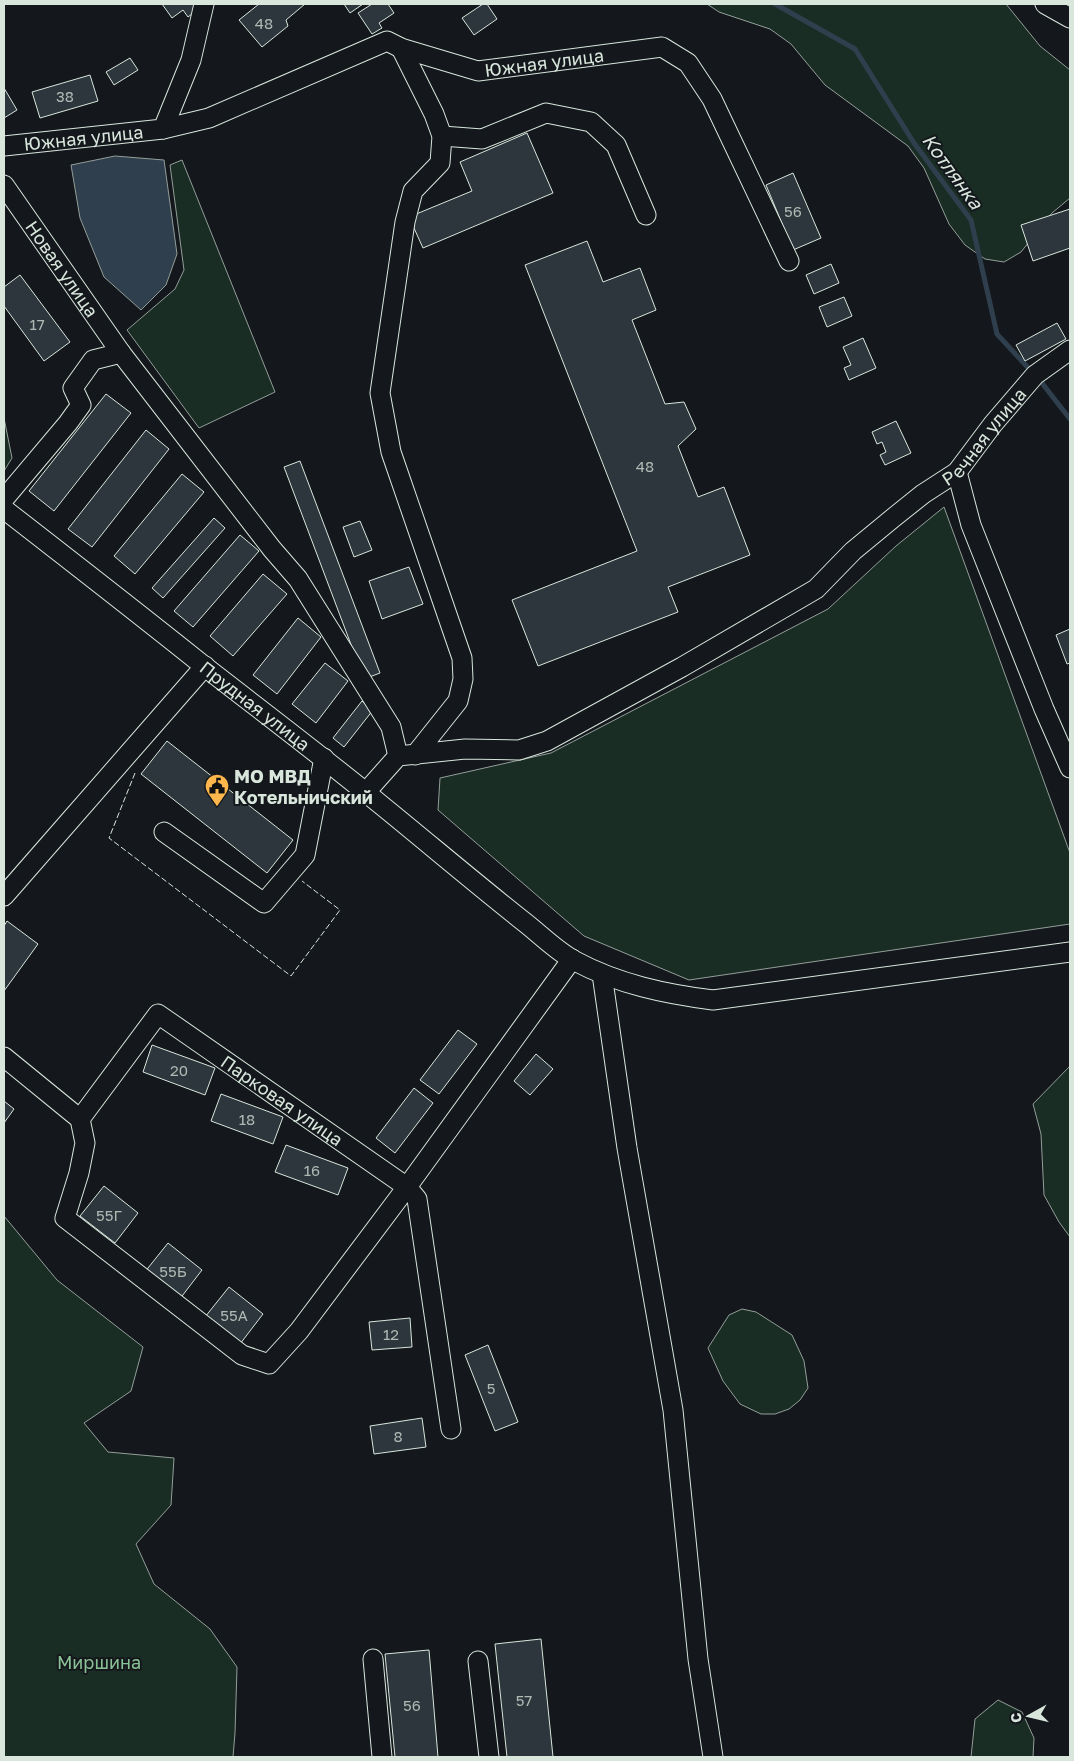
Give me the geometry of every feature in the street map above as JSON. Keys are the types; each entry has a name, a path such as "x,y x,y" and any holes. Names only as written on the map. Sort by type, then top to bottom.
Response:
{"street":[{"name":"Южная улица","path":"163,129 191,60 204,4"},
{"path":"1045,4 1070,18"},
{"name":"Южная улица","path":"4,146 163,129 209,118 388,41 401,48 478,71 662,47 688,63 712,99 789,261"},
{"path":"366,792 406,755 458,701 463,679 462,658 391,452 380,393 405,222 413,191 440,163 442,136 434,114 401,48"},
{"path":"442,136 482,140 546,113 591,122 616,145 646,215"},
{"name":"Новая улица","path":"4,184 121,353 272,549 298,579 391,727 406,755"},
{"name":"Речная улица","path":"406,755 465,749 519,750 547,741 682,667 816,589 853,551 923,494 957,472 993,424 1035,375 1070,350"},
{"path":"4,499 81,406 73,388 93,360 121,353"},
{"path":"957,472 971,525 1044,709 1070,768"},
{"name":"Прудная улица","path":"4,509 324,758 572,960 602,974 672,995 713,1000 1070,952"},
{"path":"4,896 205,666"},
{"path":"164,832 264,903 305,855 324,758"},
{"path":"4,1057 80,1119 85,1143 79,1173 65,1218 242,1355 269,1364 299,1331 407,1187 572,960"},
{"path":"602,974 627,1148 673,1410 698,1658 713,1757"},
{"name":"Парковая улица","path":"80,1119 158,1014 407,1187 417,1199 451,1429"},
{"path":"373,1659 382,1757"},
{"path":"478,1661 489,1757"}],"green space":[{"path":"707,4 1006,4 1040,46 1070,70 1070,198 1052,213 1021,252 1004,262 985,259 965,245 949,224 924,168 908,146 825,85 791,44 770,29 719,12"},
{"path":"182,160 275,392 199,428 127,330 175,289 184,270 170,165"},
{"path":"4,418 12,458 4,471"},
{"path":"944,507 1070,853 1070,924 689,980 584,936 438,810 440,778 551,753 828,609 896,546"},
{"path":"1070,1066 1070,1237 1044,1195 1041,1134 1033,1104"},
{"name":"Миршина","path":"4,1216 57,1280 143,1347 131,1391 84,1423 108,1452 174,1458 171,1505 136,1544 154,1584 210,1629 237,1667 233,1757 4,1757"},
{"path":"742,1309 756,1312 792,1335 804,1361 808,1388 800,1400 789,1409 775,1414 761,1414 740,1404 723,1381 708,1348 729,1315"},
{"path":"998,1700 1022,1712 1034,1738 1033,1757 971,1757 975,1719"}],"water":[{"path":"115,156 164,160 177,254 166,285 141,310 104,277 80,218 71,165"}],"building":[{"path":"162,4 200,4 202,6 188,17 183,10 172,18"},
{"path":"259,4 305,4 286,20 288,26 262,47 239,20"},
{"path":"344,4 363,4 350,13"},
{"path":"372,4 388,4 394,13 379,23 382,28 372,34 358,13"},
{"path":"483,4 487,4 497,19 474,35 462,18"},
{"path":"130,58 138,70 114,85 106,72"},
{"path":"90,75 98,101 40,118 32,92"},
{"path":"4,88 17,110 4,118"},
{"path":"527,133 553,193 423,248 409,217 472,191 460,162"},
{"path":"793,173 821,238 793,250 766,185"},
{"path":"1070,209 1070,248 1033,261 1021,225"},
{"path":"587,241 603,282 640,268 656,310 632,320 665,404 684,402 696,429 678,446 698,497 724,487 750,555 668,587 678,612 538,666 512,600 637,551 525,265"},
{"path":"831,264 839,283 814,294 806,275"},
{"path":"20,275 70,342 44,361 4,306 4,287"},
{"path":"844,297 852,316 827,327 819,307"},
{"path":"1057,323 1066,339 1025,361 1016,345"},
{"path":"863,338 876,368 849,380 844,368 851,365 843,347"},
{"path":"106,394 131,413 54,511 29,491"},
{"path":"896,421 911,453 885,465 880,455 886,452 882,442 877,444 872,432"},
{"path":"146,430 169,449 92,547 68,529"},
{"path":"300,461 380,673 364,679 284,467"},
{"path":"182,474 204,492 135,574 114,556"},
{"path":"214,518 225,528 163,598 152,588"},
{"path":"360,521 372,550 354,557 343,527"},
{"path":"240,535 259,551 193,627 174,611"},
{"path":"409,567 423,604 382,619 369,581"},
{"path":"263,574 287,594 233,656 210,636"},
{"path":"298,618 321,637 277,694 253,675"},
{"path":"1070,629 1070,663 1067,664 1056,635"},
{"path":"325,663 348,681 316,723 292,704"},
{"path":"362,701 373,710 344,747 333,738"},
{"name":"МО МВД Котельничский","path":"167,741 293,840 267,873 141,774"},
{"path":"7,921 38,944 4,991 4,926"},
{"path":"458,1030 477,1044 439,1094 420,1080"},
{"path":"152,1045 215,1068 205,1095 143,1072"},
{"path":"536,1054 553,1069 530,1095 514,1081"},
{"path":"414,1088 433,1103 395,1153 376,1138"},
{"path":"221,1094 283,1117 273,1144 211,1121"},
{"path":"4,1101 14,1109 4,1123"},
{"path":"286,1145 348,1168 338,1195 275,1172"},
{"path":"104,1186 138,1213 115,1243 80,1216"},
{"path":"168,1243 202,1270 179,1300 144,1273"},
{"path":"229,1287 263,1314 240,1344 205,1317"},
{"path":"410,1318 412,1347 372,1350 369,1322"},
{"path":"488,1345 518,1422 495,1431 465,1355"},
{"path":"422,1418 426,1447 374,1454 370,1426"},
{"path":"541,1639 553,1757 507,1757 495,1644"},
{"path":"429,1650 438,1757 395,1757 385,1654"}],"waterway":[{"name":"Котлянка","path":"775,4 855,49 914,143 971,220 997,334 1032,372"},
{"name":"Котлянка","path":"1038,378 1070,419"}],"fence":[{"path":"135,773 109,838 291,976 340,910 302,881"}],"place":[{"name":"МО МВД Котельничский","path":"217,807"}]}
